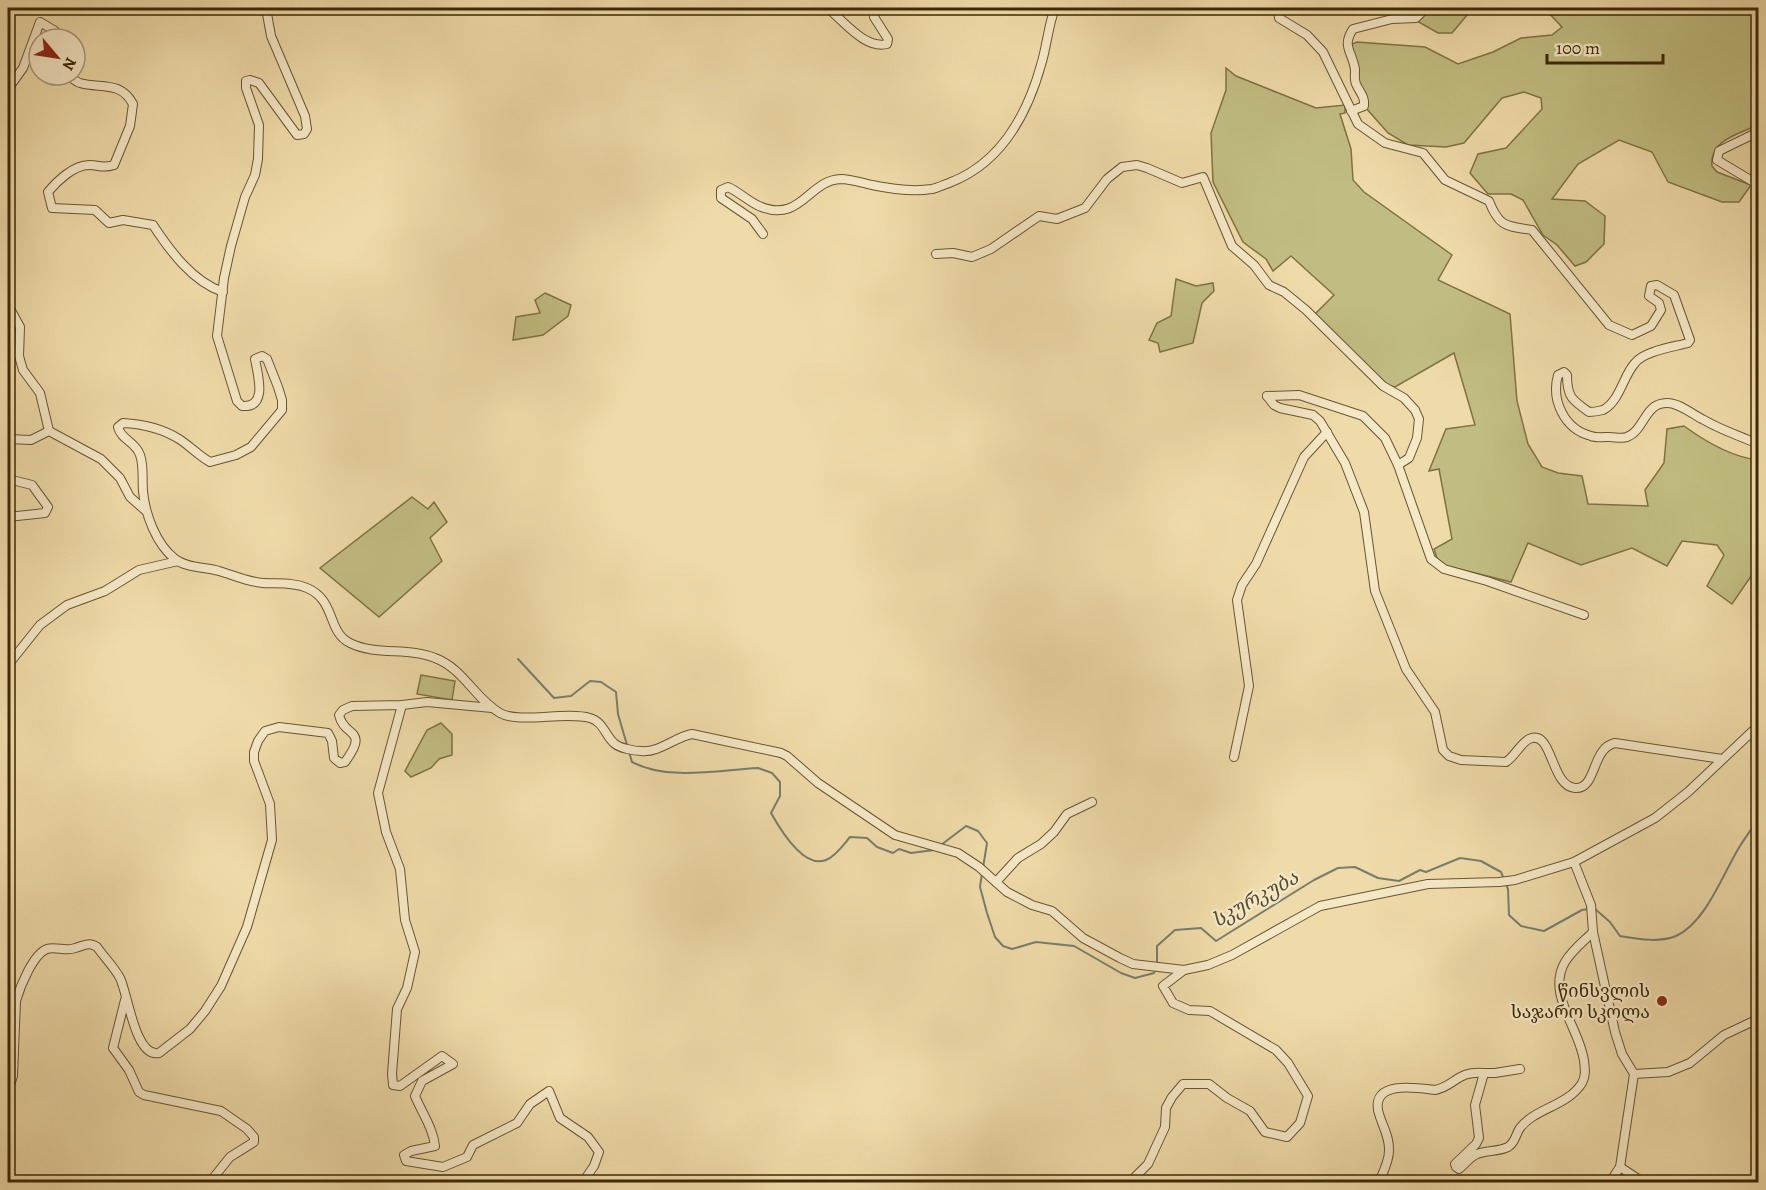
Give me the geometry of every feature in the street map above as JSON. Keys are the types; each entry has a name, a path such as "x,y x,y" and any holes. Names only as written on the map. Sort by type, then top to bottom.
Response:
{"street":[{"path":"178,561 161,543 146,511 141,457 138,450 120,433 120,425 123,423 146,426 168,434 210,462 236,455 251,447 282,410 278,387 267,359 262,356 255,359 260,393 256,403 250,407 242,406 237,401 217,336 231,246 245,197 255,175 258,159 259,125 246,88 246,81 258,83 297,135 304,134 307,129 305,116 271,36 266,8"},
{"path":"829,8 859,37 881,45 887,44 888,39 874,17 873,8"},
{"path":"763,234 752,219 721,198 721,190 728,187 760,206 792,209 821,184 832,180 842,179 906,190 933,189 960,179 995,154 1021,117 1042,65 1049,22 1055,8"},
{"path":"1278,8 1279,18 1307,35 1323,52 1358,124 1385,143 1423,153 1445,180 1489,201 1495,216 1507,226 1532,230 1609,325 1632,335 1651,326 1660,310 1659,303 1649,296 1651,286 1656,285 1674,296 1690,340 1688,344 1653,352 1635,362 1624,384 1603,410 1589,412 1572,400 1567,387 1567,375 1564,372 1558,375 1555,384 1556,401 1570,425 1590,436 1626,438 1633,434 1652,407 1667,403 1678,405 1705,421 1758,444"},
{"path":"1351,111 1364,106 1365,99 1355,82 1355,68 1347,45 1347,39 1353,29 1392,19 1416,18 1423,11 1422,8"},
{"path":"38,27 40,22 48,27"},
{"path":"8,89 23,68 27,57"},
{"path":"87,84 111,87 121,92 133,104 130,126 114,165 105,168 88,165 60,177 48,192 52,208 95,210 109,223 123,220 153,225 167,247 207,286 223,292"},
{"path":"1758,132 1719,151 1717,160 1752,181 1758,182"},
{"path":"936,254 953,253 972,257 991,249 1039,216 1057,219 1085,208 1107,178 1122,166 1137,165 1182,183 1203,177 1232,246 1254,266 1269,285 1284,292 1306,310 1383,386 1404,398 1415,410 1419,419 1417,438 1409,458 1398,465"},
{"path":"8,305 20,327 19,356 23,370 39,393 49,431 101,459 120,478 130,497 146,511"},
{"path":"1584,615 1487,581 1444,569 1431,559 1398,465 1385,438 1363,416 1299,395 1267,396 1274,405 1280,408 1313,415 1320,421 1345,463 1364,512 1375,591 1406,669 1435,712 1440,744 1449,756 1461,760 1506,762 1523,743 1532,738 1540,739 1547,746 1556,772 1573,789 1583,787 1588,782 1601,751 1615,743 1722,759"},
{"path":"8,439 31,440 49,431"},
{"path":"1234,757 1248,686 1238,594 1256,564 1304,457 1327,432"},
{"path":"8,479 32,485 48,507 45,513 8,517"},
{"path":"8,665 40,625 66,605 105,591 139,570 178,561 254,582 280,582 305,587 316,592 330,609 337,632 348,642 361,647 423,654 448,664 460,673 492,708 504,715 515,717 559,715 591,718 597,721 615,744 643,752 655,749 684,735 692,734 781,753 818,783 895,835 958,853 979,867 1007,892 1032,905 1052,911 1083,938 1132,964 1184,970 1208,965 1232,955 1320,906 1428,884 1515,880 1574,861 1655,818 1688,792 1758,726"},
{"path":"8,1091 13,1076 16,1001 20,986 42,952 51,948 69,950 85,944 93,944 118,975 144,1048 152,1054 159,1053 169,1046 198,1021 221,986 247,927 272,840 270,804 254,761 258,741 265,731 279,727 328,733 332,741 334,758 340,763 345,762 357,743 356,736 339,719 343,710 352,706 428,702 492,708"},
{"path":"402,705 378,793 386,832 400,869 405,920 415,952 407,988 398,1009 393,1085 400,1086 442,1056 453,1064 422,1082 415,1096 423,1117 434,1133 435,1146 411,1151 404,1155 406,1161 443,1167 468,1157 474,1145 518,1123 530,1104 549,1091 560,1118 588,1137 599,1152 594,1166 585,1179 587,1182"},
{"path":"996,882 1018,858 1048,838 1067,814 1092,802"},
{"path":"1574,861 1592,909 1593,932 1615,1032 1622,1054 1634,1074 1620,1167 1610,1182"},
{"path":"1484,1073 1475,1105 1479,1138 1476,1144 1455,1164 1455,1167 1459,1169 1476,1155 1501,1150 1512,1144 1519,1129 1578,1090 1584,1081 1583,1053 1578,1036 1562,1004 1559,984 1564,963 1593,932"},
{"path":"1134,1178 1148,1164 1165,1127 1166,1108 1183,1084 1209,1084 1250,1111 1265,1132 1287,1137 1300,1123 1308,1096 1288,1063 1276,1050 1210,1011 1189,1010 1173,1004 1163,986 1184,970"},
{"path":"126,998 113,1048 129,1070 139,1092 221,1111 247,1129 254,1137 254,1142 230,1157 210,1182"},
{"path":"1634,1074 1668,1072 1690,1063 1724,1035 1758,1019"},
{"path":"1379,1182 1389,1151 1388,1135 1378,1109 1380,1098 1387,1091 1399,1087 1435,1090 1441,1089 1457,1077 1470,1072 1495,1073 1520,1069"},
{"path":"1620,1167 1643,1182"}],"shaded area":[{"path":"1426,8 1473,8 1452,33 1438,33 1415,20 1427,12"},
{"path":"1544,8 1758,8 1758,125 1727,139 1715,150 1712,157 1712,166 1717,172 1751,185 1739,202 1722,202 1668,182 1652,152 1619,140 1578,164 1552,199 1585,201 1605,216 1604,244 1586,262 1575,266 1557,245 1543,235 1523,200 1511,194 1488,194 1470,173 1478,154 1506,148 1542,109 1541,98 1524,92 1502,98 1464,143 1446,147 1408,145 1388,133 1366,108 1357,83 1350,45 1357,42 1425,47 1458,64 1493,52 1521,38 1552,35 1562,27"},
{"path":"1226,68 1236,76 1316,108 1345,105 1345,113 1340,114 1351,149 1353,180 1364,192 1452,255 1438,280 1510,314 1517,401 1528,444 1542,467 1558,473 1582,476 1588,504 1648,506 1645,490 1664,463 1667,429 1684,426 1719,448 1738,456 1758,460 1758,566 1732,604 1707,586 1724,555 1717,545 1682,541 1667,566 1632,548 1581,565 1528,543 1511,582 1443,565 1434,549 1452,539 1439,469 1429,471 1446,429 1475,425 1454,353 1395,387 1384,384 1315,314 1334,295 1291,256 1273,271 1266,259 1243,242 1213,182 1211,133 1226,90"},
{"path":"1176,279 1196,286 1213,283 1214,291 1202,303 1193,343 1160,352 1158,343 1149,340 1157,323 1171,316"},
{"path":"545,293 571,305 568,316 543,335 513,340 516,317 540,313 535,300"},
{"path":"412,497 428,509 434,502 447,522 430,538 442,561 379,617 320,568"},
{"path":"421,675 455,681 452,700 417,694"},
{"path":"441,723 452,734 452,755 439,759 431,768 411,777 405,771 427,730"}],"waterway":[{"name":"სკურკუბა","path":"518,659 554,698 571,696 590,681 601,682 616,692 618,714 632,762 646,768 677,773 758,768 772,773 780,782 780,796 771,813 794,846 809,859 818,861 830,858 850,837 867,838 877,847 893,853 899,849 911,853 934,850"},
{"name":"სკურკუბა","path":"1595,909 1610,922 1620,936 1656,940 1676,936 1687,929 1705,908 1758,818"},
{"name":"სკურკუბა","path":"941,845 966,826 978,831 987,843 983,868"},
{"name":"სკურკუბა","path":"1157,964 1157,946 1175,930 1201,928 1216,941 1314,880 1338,868 1355,867 1378,878 1399,881 1420,870 1426,872 1460,858 1481,861 1501,872 1508,889 1509,915 1521,926 1544,931 1582,910 1589,909"},
{"name":"სკურკუბა","path":"982,873 980,887 987,913 995,937 1003,946 1012,949 1036,942 1074,946 1121,973 1135,978 1154,973 1155,970"}],"place":[{"name":"წინსვლის საჯარო სკოლა","path":"1662,1001"}]}
